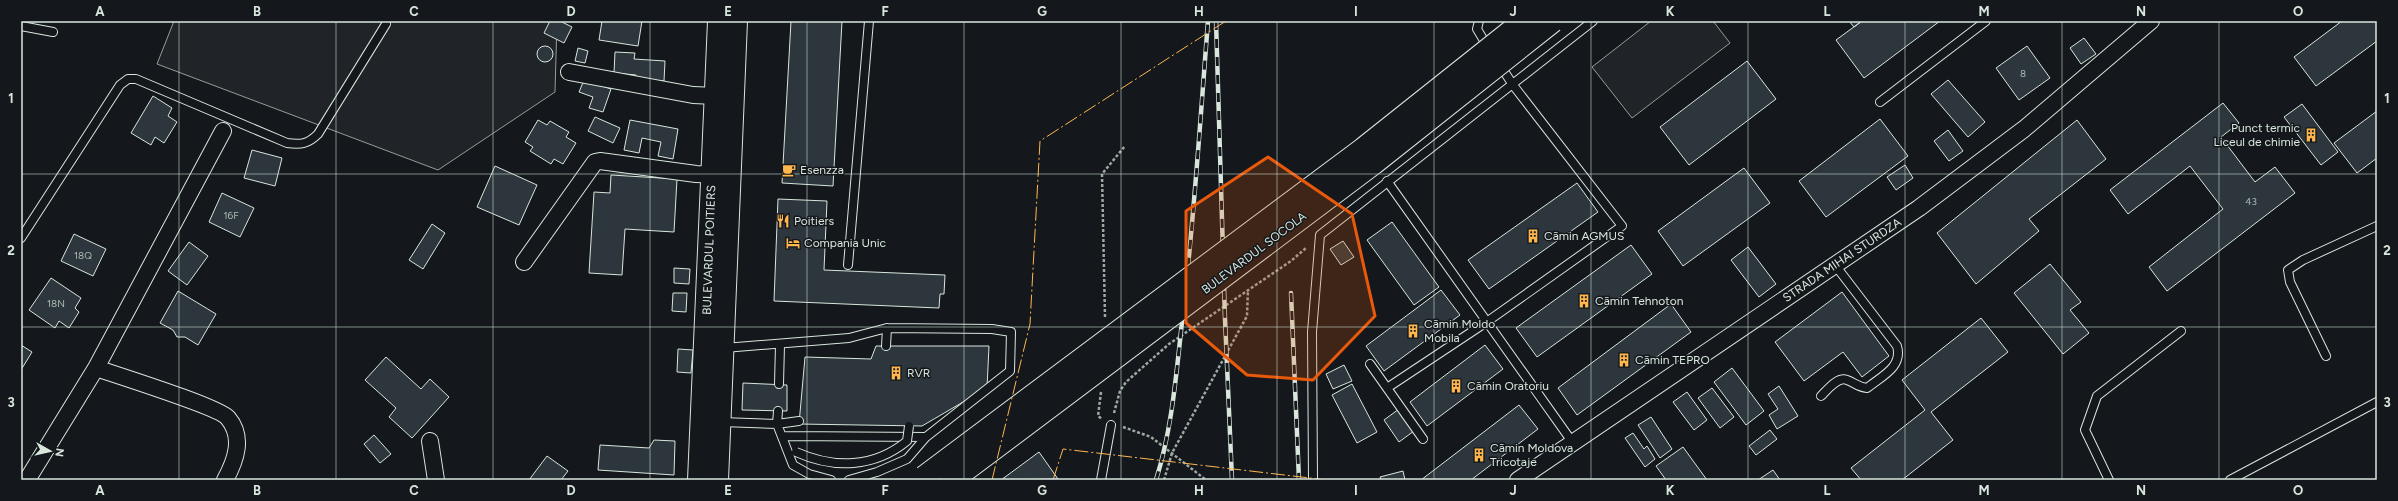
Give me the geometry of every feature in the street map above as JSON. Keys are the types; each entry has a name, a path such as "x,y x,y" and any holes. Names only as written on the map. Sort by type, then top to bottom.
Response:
{"main road":[{"name":"BULEVARDUL POITIERS","path":"719,21 716,96 721,175"},
{"name":"BULEVARDUL POITIERS","path":"717,480 711,422 721,175 736,21"},
{"name":"BULEVARDUL SOCOLA","path":"924,477 1363,149 1524,21"},
{"name":"BULEVARDUL SOCOLA","path":"952,480 1374,163 1553,21"},
{"name":"BULEVARDUL POITIERS","path":"699,480 711,422"}],"street":[{"name":"STRADA MIHAI STURDZA","path":"1518,480 1919,208 2024,129 2151,21"},
{"path":"569,72 693,95 716,96"},
{"path":"27,480 96,368 223,131"},
{"path":"524,262 595,162 600,161 721,175"},
{"path":"96,368 198,404 227,417 238,437 235,463 225,480"},
{"path":"430,441 436,480"}],"lane":[{"path":"848,265 869,21"},
{"path":"1387,388 1488,321 1622,226 1513,85 1477,29 1479,21"},
{"path":"1313,480 1312,332 1320,235 1593,21"},
{"path":"1880,102 1986,21"},
{"path":"21,238 120,85 128,79 136,79 287,144 301,145 310,142 318,134 386,24"},
{"path":"21,26 53,32"},
{"path":"1387,181 1488,321 1573,443"},
{"path":"2326,356 2290,282 2288,270 2303,260 2377,226"},
{"path":"1820,396 1840,379 1846,379 1859,388 1867,388 1896,365 1899,355 1896,346 1835,265"},
{"path":"714,347 780,345 849,338 887,328 992,329 1011,332 1010,371 926,437 907,459 877,472 849,480"},
{"path":"886,346 887,328"},
{"path":"2109,480 2085,430 2097,396 2181,331"},
{"path":"779,384 780,345"},
{"path":"1370,364 1423,439"},
{"path":"2230,480 2377,402"},
{"path":"778,411 781,430 793,465 809,474 831,480"},
{"path":"781,430 799,421"},
{"path":"711,422 781,430 926,437"},
{"path":"1101,480 1111,425"},
{"path":"781,430 796,452 814,460 834,464 852,463 895,451 907,441 909,426"}],"path":[{"path":"1105,325 1102,174 1125,146"},
{"path":"1111,425 1120,390 1126,382 1170,343 1291,261 1320,235"},
{"path":"1164,480 1172,453 1247,316 1248,289"},
{"path":"1102,385 1098,416 1111,425 1130,427 1151,436 1206,480"}],"highlighted area":[{"path":"1268,157 1352,214 1375,316 1313,380 1247,375 1186,323 1186,211"}],"shaded area":[{"path":"174,21 557,21 555,92 438,170 157,64"},
{"path":"1651,21 1713,21 1730,43 1632,118 1592,67"}],"building":[{"path":"550,21 560,21 572,27 564,43 544,33"},
{"path":"602,21 642,21 638,46 599,40"},
{"path":"791,21 842,21 833,186 782,183"},
{"path":"1849,21 1862,21 1854,27"},
{"path":"1862,21 1940,21 1864,78 1836,40"},
{"path":"2342,21 2377,21 2377,41 2316,86 2294,57"},
{"path":"2084,38 2096,54 2081,64 2070,48"},
{"path":"545,46 552,51 553,54 548,61 545,62 538,57 537,54 542,47"},
{"path":"2027,46 2050,78 2019,100 1996,68"},
{"path":"578,48 588,51 585,63 575,61"},
{"path":"615,52 635,53 634,59 665,61 664,81 636,80 636,75 614,73"},
{"path":"1747,61 1776,99 1689,165 1660,127"},
{"path":"584,80 611,89 603,112 589,108 593,97 579,92"},
{"path":"1948,80 1985,122 1968,137 1931,94"},
{"path":"153,96 172,108 168,116 177,122 164,143 155,137 151,145 131,133"},
{"path":"2223,103 2239,123 2221,137 2255,182 2275,167 2295,193 2167,291 2149,267 2223,209 2190,166 2128,214 2110,190"},
{"name":"Punct termic Liceul de chimie","path":"2302,104 2338,152 2321,165 2284,117"},
{"path":"2377,111 2377,158 2357,173 2334,143"},
{"path":"595,117 620,128 613,143 588,131"},
{"path":"1880,119 1908,156 1826,217 1799,181"},
{"path":"538,120 547,125 550,121 569,132 566,137 576,143 563,164 554,159 551,164 530,151 533,147 525,142"},
{"path":"630,120 678,129 673,159 658,156 661,142 642,138 639,153 624,150"},
{"path":"2077,120 2106,159 2029,219 2039,231 1976,284 1937,233"},
{"path":"1948,130 1963,151 1949,161 1934,141"},
{"path":"252,150 282,158 275,186 244,178"},
{"path":"1905,165 1913,178 1896,190 1887,177"},
{"path":"495,166 537,185 519,225 477,207"},
{"path":"1744,168 1770,203 1683,266 1658,231"},
{"path":"611,175 677,179 674,232 625,229 622,275 589,273 594,192 610,193"},
{"name":"Cămin AGMUS","path":"1577,183 1598,212 1489,289 1468,260"},
{"path":"222,193 254,208 240,237 209,222"},
{"path":"778,199 827,201 824,270 945,275 944,294 940,294 939,308 774,301"},
{"path":"1392,222 1439,287 1414,305 1367,240"},
{"path":"432,224 445,233 423,269 409,260"},
{"path":"74,234 106,249 93,276 61,261"},
{"path":"1343,241 1354,257 1341,265 1330,249"},
{"path":"189,242 208,256 187,285 168,271"},
{"name":"Cămin Tehnoton","path":"1631,245 1652,274 1537,357 1516,328"},
{"path":"1748,247 1776,284 1759,297 1731,260"},
{"path":"2050,264 2081,302 2070,310 2089,333 2063,354 2014,293"},
{"path":"674,268 690,269 689,284 674,283"},
{"path":"51,278 81,298 75,308 79,312 69,328 59,321 55,328 29,310"},
{"name":"Cămin Moldo Mobila","path":"1441,290 1460,315 1384,371 1366,346"},
{"path":"178,291 216,314 198,345 185,337 177,337 173,330 160,323"},
{"path":"1842,292 1889,356 1862,377 1843,352 1804,381 1775,342"},
{"path":"673,293 687,293 686,312 672,311"},
{"name":"Cămin TEPRO","path":"1671,304 1691,332 1577,415 1558,388"},
{"path":"1981,318 2008,352 1931,412 1953,440 1902,480 1861,480 1851,468 1925,410 1902,380"},
{"path":"21,345 32,352 21,370"},
{"name":"Cămin Oratoriu","path":"1485,345 1503,369 1427,426 1410,402"},
{"name":"RVR","path":"876,346 989,346 987,388 922,426 799,424 805,357 871,359"},
{"path":"678,349 693,350 691,373 677,372"},
{"path":"386,357 421,389 430,379 449,397 412,438 389,417 396,408 365,380"},
{"path":"1344,365 1352,381 1333,389 1326,374"},
{"path":"1732,368 1764,411 1746,425 1714,382"},
{"path":"743,383 787,385 787,411 742,410"},
{"path":"1352,384 1377,432 1357,443 1332,395"},
{"path":"1779,386 1798,416 1777,429 1769,415 1778,409 1768,394"},
{"path":"1712,388 1734,417 1720,428 1698,398"},
{"path":"1687,392 1707,420 1694,430 1673,402"},
{"name":"Cămin Moldova Tricotaje","path":"1519,405 1538,429 1471,480 1421,480"},
{"path":"1399,409 1414,431 1399,442 1384,420"},
{"path":"1651,417 1672,449 1660,458 1638,425"},
{"path":"1770,430 1777,439 1756,455 1749,446"},
{"path":"1633,433 1644,449 1647,446 1655,459 1645,467 1625,438"},
{"path":"374,435 391,454 380,463 364,444"},
{"path":"654,440 675,441 674,475 598,470 600,445 649,448"},
{"path":"1683,447 1707,480 1666,480 1656,466"},
{"path":"1039,452 1058,479 1001,480"},
{"path":"547,456 568,471 561,480 529,480"},
{"path":"1773,470 1780,480 1758,480"},
{"path":"1403,471 1405,480 1381,480 1380,477"}],"railway":[{"path":"1156,480 1170,422 1178,362 1193,209 1208,21"},
{"path":"1216,21 1225,319 1232,480"},
{"path":"1291,293 1299,480"}],"power":[{"path":"992,480 1030,324 1040,141 1226,21"},
{"path":"1053,480 1063,449 1327,480"}],"place":[{"name":"Punct termic Liceul de chimie","path":"2311,135"},
{"name":"Esenzza","path":"789,170"},
{"name":"Poitiers","path":"783,221"},
{"name":"Cămin AGMUS","path":"1533,236"},
{"name":"Compania Unic","path":"793,243"},
{"name":"Cămin Tehnoton","path":"1584,301"},
{"name":"Cămin Moldo Mobila","path":"1413,331"},
{"name":"Cămin TEPRO","path":"1624,360"},
{"name":"RVR","path":"896,373"},
{"name":"Cămin Oratoriu","path":"1456,386"},
{"name":"Cămin Moldova Tricotaje","path":"1479,455"}]}
